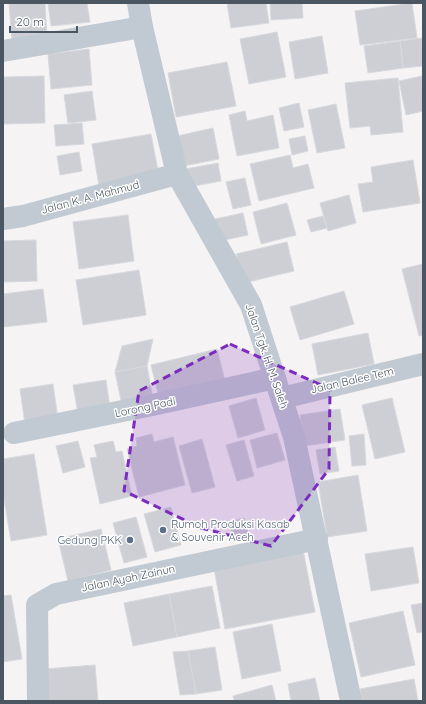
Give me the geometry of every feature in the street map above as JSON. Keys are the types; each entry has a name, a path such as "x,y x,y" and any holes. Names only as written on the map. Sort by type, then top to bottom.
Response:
{"street":[{"name":"Jalan Tgk. H. M. Saleh","path":"138,3 142,27 177,174 251,305 294,437 351,701"},
{"path":"3,51 142,27"},
{"name":"Jalan K. A. Mahmud","path":"3,219 23,216 177,174"},
{"name":"Jalan Balee Tem","path":"278,388 423,364"},
{"name":"Lorong Padi","path":"14,433 157,404 278,388"},
{"name":"Jalan Ayah Zainun","path":"38,701 37,604 56,594 317,540"}],"highlighted area":[{"path":"230,344 330,389 329,469 271,546 201,528 124,491 139,391"}],"building":[{"path":"9,3 45,3 47,38 12,40"},
{"path":"48,3 87,3 90,22 51,26"},
{"path":"227,3 266,3 269,23 231,28"},
{"path":"270,3 302,3 303,18 271,20"},
{"path":"412,3 417,38 360,45 355,11"},
{"path":"277,32 286,77 249,84 240,39"},
{"path":"322,36 328,73 295,79 289,42"},
{"path":"422,38 423,66 403,68 400,41"},
{"path":"400,41 403,68 368,73 364,46"},
{"path":"89,49 92,85 51,89 48,54"},
{"path":"227,62 236,106 176,117 168,73"},
{"path":"44,76 45,123 3,124 3,77"},
{"path":"422,76 423,111 406,115 399,81"},
{"path":"398,78 403,132 371,135 370,126 350,128 345,83"},
{"path":"92,91 96,120 68,123 64,95"},
{"path":"299,103 304,127 284,131 279,108"},
{"path":"336,104 345,148 317,153 308,110"},
{"path":"245,111 247,121 273,115 279,148 237,156 229,115"},
{"path":"82,123 84,144 56,146 54,125"},
{"path":"213,128 219,159 179,167 173,137"},
{"path":"151,134 159,176 99,186 92,144"},
{"path":"305,136 308,151 292,155 289,139"},
{"path":"79,152 82,171 60,175 57,156"},
{"path":"290,155 293,168 308,164 314,188 259,201 250,164"},
{"path":"413,160 420,203 363,212 358,184 373,182 371,167"},
{"path":"218,163 221,181 184,188 180,170"},
{"path":"245,178 251,205 233,209 226,182"},
{"path":"349,195 356,223 328,231 320,203"},
{"path":"287,203 296,235 261,244 253,212"},
{"path":"243,213 248,235 220,241 215,219"},
{"path":"128,215 134,261 79,269 73,222"},
{"path":"323,216 327,228 311,232 307,220"},
{"path":"36,240 37,281 3,282 3,241"},
{"path":"287,242 294,271 244,283 236,254"},
{"path":"423,264 423,335 419,336 402,269"},
{"path":"139,270 146,315 83,325 76,280"},
{"path":"43,289 47,322 3,327 3,294"},
{"path":"344,291 354,324 300,340 290,307"},
{"path":"368,333 374,364 318,375 312,344"},
{"path":"153,339 147,366 115,372 122,346"},
{"path":"217,349 226,385 160,401 151,365"},
{"path":"147,366 153,399 122,405 115,372"},
{"path":"106,380 110,408 78,414 73,385"},
{"path":"53,384 58,419 25,424 20,389"},
{"path":"256,398 265,430 238,438 229,406"},
{"path":"392,398 405,452 375,459 362,405"},
{"path":"340,409 345,440 304,446 300,415"},
{"path":"277,433 285,460 257,468 250,440"},
{"path":"152,434 154,442 173,437 185,485 139,497 127,449 137,446 136,438"},
{"path":"364,434 366,465 352,466 349,436"},
{"path":"202,439 215,487 192,493 179,446"},
{"path":"244,440 254,476 237,481 226,445"},
{"path":"78,441 85,467 63,473 56,446"},
{"path":"113,441 116,452 122,451 132,496 100,504 90,458 97,457 94,445"},
{"path":"335,447 339,471 320,474 316,450"},
{"path":"34,454 47,535 11,541 3,493 3,459"},
{"path":"358,475 367,531 327,537 318,482"},
{"name":"Rumoh Produksi Kasab & Souvenir Aceh","path":"171,507 181,545 155,552 144,514"},
{"name":"Gedung PKK","path":"136,517 147,557 124,563 113,523"},
{"path":"244,518 248,534 233,538 229,522"},
{"path":"101,529 111,570 68,581 58,539"},
{"path":"413,547 419,583 371,591 365,554"},
{"path":"303,550 315,612 225,629 214,568"},
{"path":"212,586 220,628 177,637 169,594"},
{"path":"169,594 177,637 133,646 124,603"},
{"path":"11,595 22,659 3,662 3,596"},
{"path":"423,603 423,632 417,633 411,605"},
{"path":"403,611 415,665 361,677 349,623"},
{"path":"272,624 281,671 242,679 233,632"},
{"path":"215,647 222,690 196,694 188,651"},
{"path":"188,651 196,694 180,695 173,652"},
{"path":"95,665 98,701 46,701 44,669"},
{"path":"315,678 320,701 291,701 288,684"},
{"path":"414,679 418,701 362,701 360,689"},
{"path":"272,685 276,701 234,701 233,696"}],"place":[{"name":"Rumoh Produksi Kasab & Souvenir Aceh","path":"163,530"},
{"name":"Gedung PKK","path":"130,540"}]}
